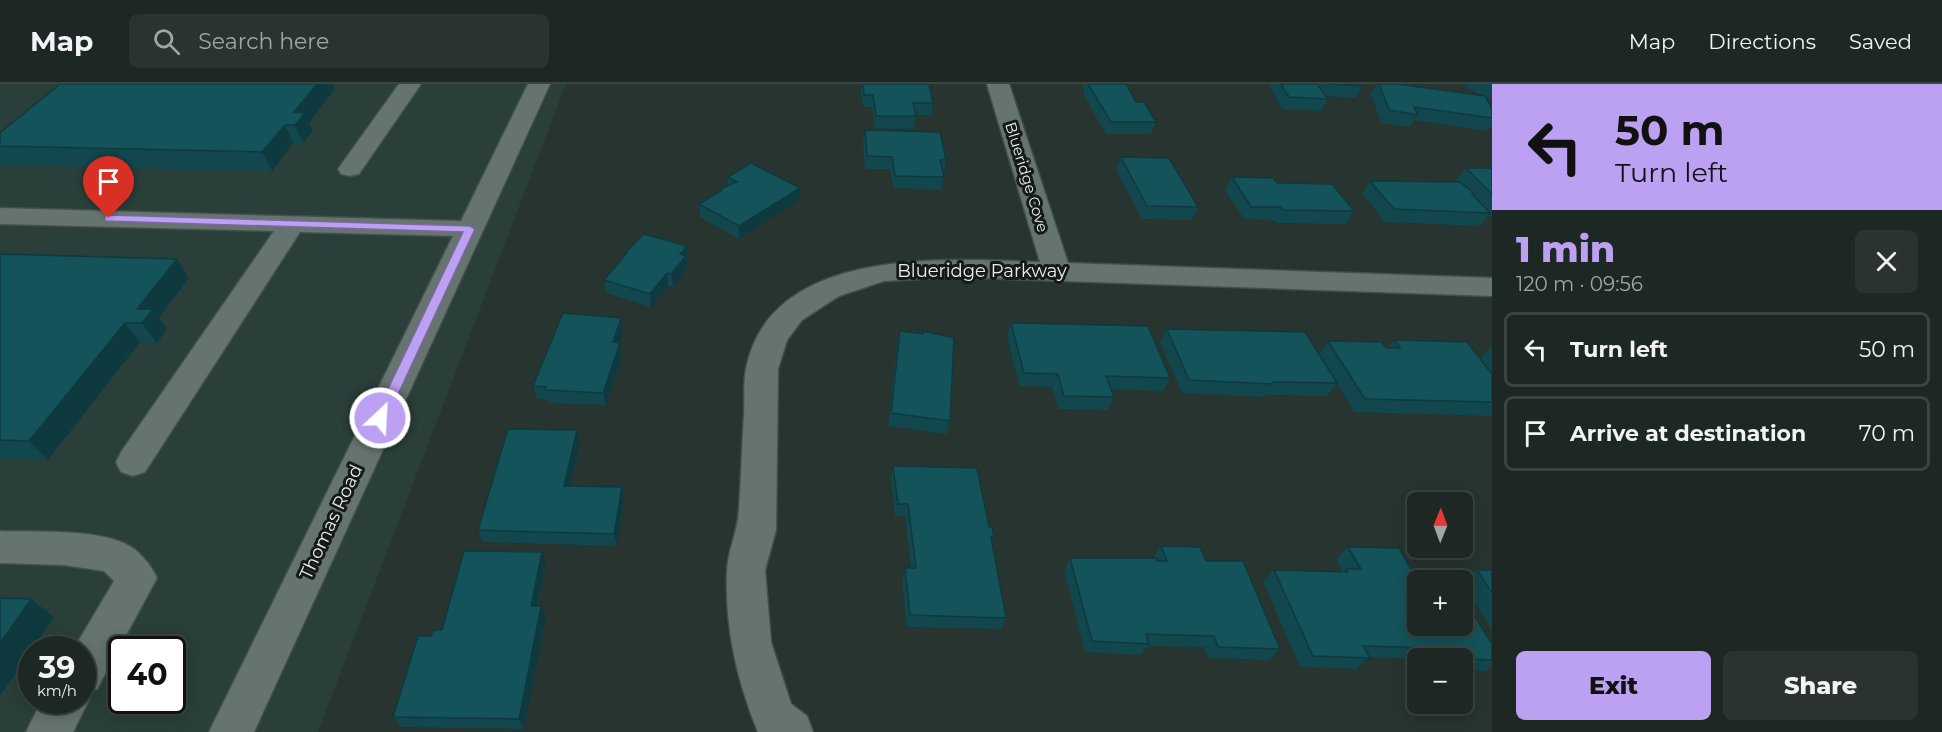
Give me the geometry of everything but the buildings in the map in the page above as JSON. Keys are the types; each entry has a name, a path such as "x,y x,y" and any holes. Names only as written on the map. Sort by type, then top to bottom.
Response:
{"street":[{"path":"350,169 410,84"},
{"name":"Thomas Road","path":"231,732 539,84"},
{"name":"Blueridge Cove","path":"998,84 1056,269"},
{"path":"0,216 470,229"},
{"path":"133,462 293,224"},
{"name":"Blueridge Parkway","path":"782,725 750,642 746,570 757,530 762,369 773,338 792,313 829,289 882,272 953,268 1056,269 1492,287"},
{"path":"0,547 63,549 114,556 137,578 96,650"},
{"path":"48,732 59,714"}],"shaded area":[{"path":"0,84 566,84 318,732 0,732"}],"route":[{"path":"109,218 470,229 380,418"}]}
